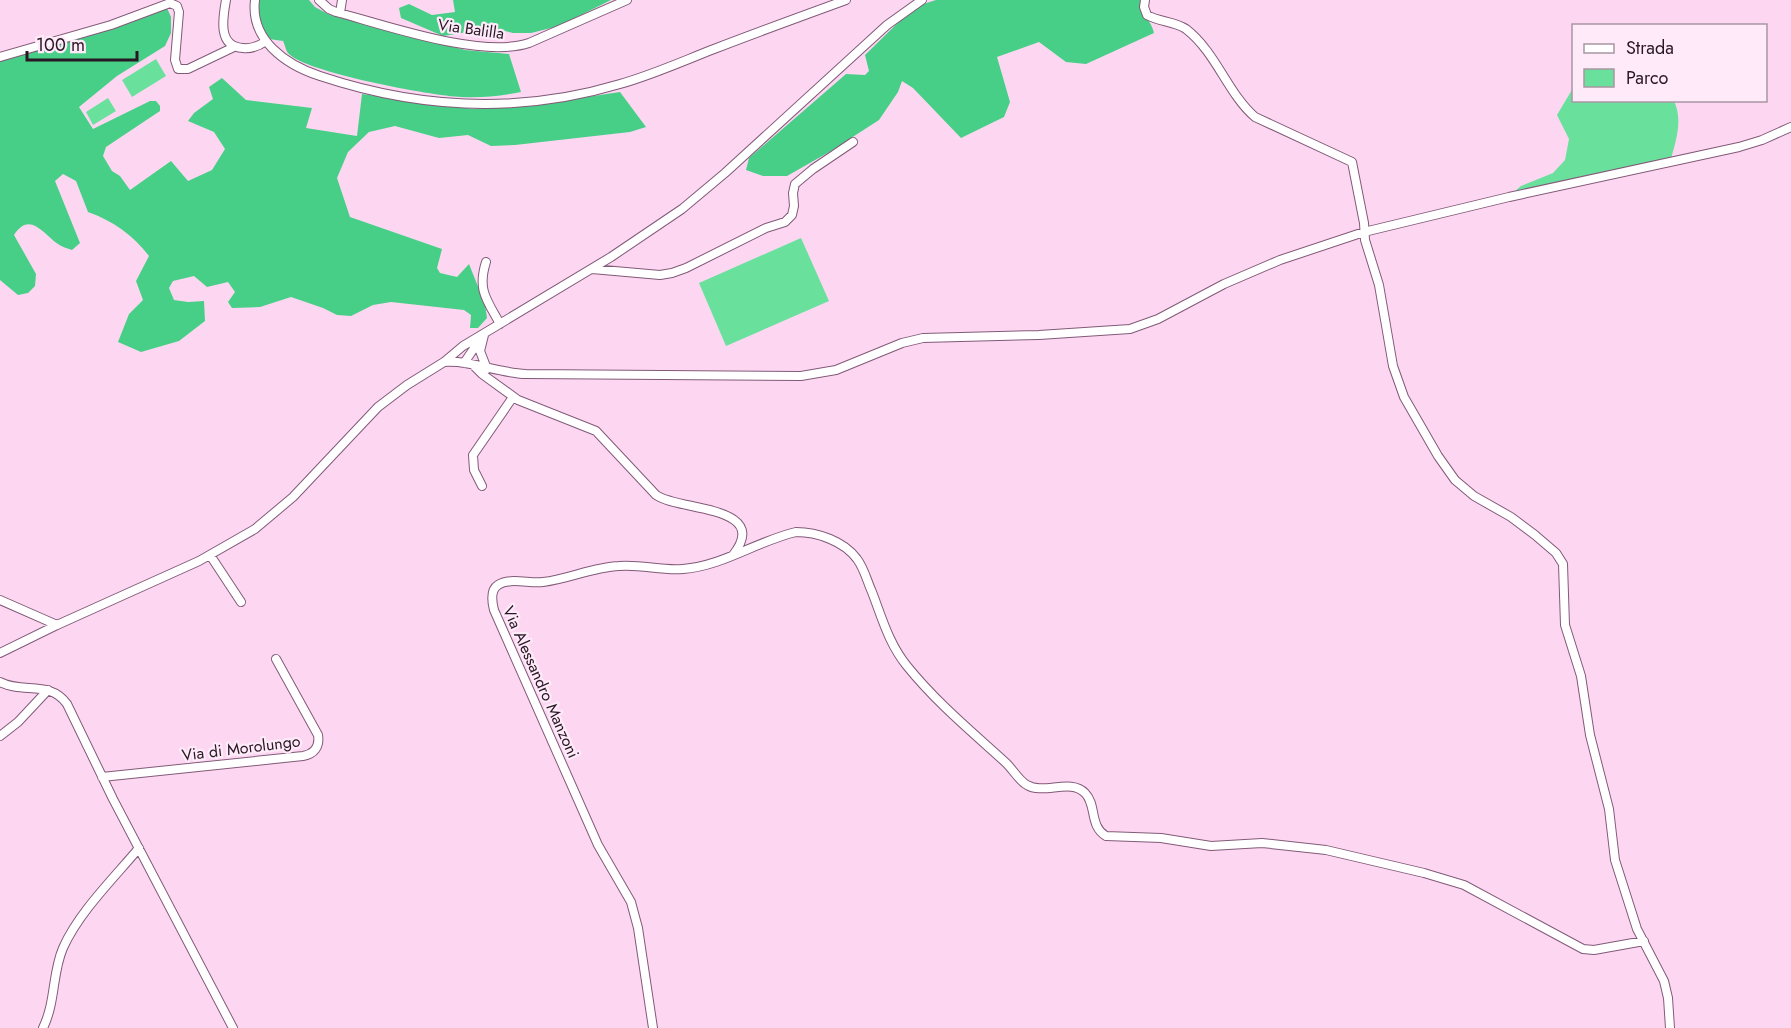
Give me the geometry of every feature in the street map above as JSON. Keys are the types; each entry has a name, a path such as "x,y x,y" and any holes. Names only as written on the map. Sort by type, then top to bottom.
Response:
{"street":[{"path":"226,0 223,30 226,39 234,46"},
{"path":"255,0 255,21 266,41 281,56 298,67 345,83 409,98 449,104 506,104 564,96 620,84 846,0"},
{"name":"Via Balilla","path":"319,0 329,9 340,13 445,40 503,48 529,43 627,0"},
{"path":"340,13 342,0"},
{"path":"0,653 210,555 248,533 293,497 378,407 469,342 638,240 700,194 734,166 887,25 922,0"},
{"path":"1145,0 1144,8 1147,15 1178,25 1193,36 1252,115 1350,161 1355,172 1364,232 1379,285 1391,357 1397,381 1406,401 1438,456 1464,489 1535,535 1556,553 1563,564 1564,622 1580,671 1591,741 1608,803 1615,860 1635,922 1664,981 1668,998 1670,1028"},
{"path":"0,57 111,25 170,3 177,6 180,12 175,63 178,69 188,69 234,46 252,48 266,41"},
{"path":"444,362 464,363 487,369 526,374 801,376 837,370 902,343 923,338 1121,331 1151,322 1224,285 1297,253 1364,232 1509,197 1739,147 1791,127"},
{"path":"591,269 660,275 672,273 766,228 785,222 792,215 795,184 853,142"},
{"path":"486,262 482,288 500,324"},
{"path":"484,334 480,351 487,369"},
{"path":"464,363 484,334"},
{"path":"464,363 463,353 469,342"},
{"path":"474,366 513,397 593,430 663,500 706,509 735,519 740,526 742,537 733,555"},
{"path":"482,486 474,470 473,455 513,397"},
{"name":"Via Alessandro Manzoni","path":"653,1028 638,928 631,902 598,844 494,610 492,597 495,587 503,583 544,582 595,569 620,566 671,570 690,568 796,532 817,535 848,550 861,566 894,647 926,690 1008,764 1026,785 1038,788 1074,788 1086,793 1097,828 1106,836 1161,838 1211,846 1262,843 1319,848 1464,885 1583,949 1594,950 1644,941"},
{"path":"210,555 241,602"},
{"path":"0,600 57,625"},
{"name":"Via di Morolungo","path":"102,777 303,756 312,753 319,744 318,735 276,659"},
{"path":"0,682 9,686 48,690 58,695 67,704 102,777 233,1028"},
{"path":"0,736 22,718 48,690"},
{"path":"43,1028 51,1006 60,956 66,942 90,907 139,848"}],"green space":[{"path":"257,0 309,0 315,7 328,14 465,50 509,54 521,92 484,97 446,96 370,82 317,68 288,53 283,41 269,39 259,21"},
{"path":"453,0 611,0 559,26 531,33 513,33 493,28 443,36 401,18 399,8 409,4 432,15 455,12"},
{"path":"936,0 1141,0 1142,9 1154,33 1086,64 1066,62 1039,42 997,57 1010,102 1004,117 961,138 913,88 902,81 898,92 879,120 831,151 787,176 763,176 746,170 749,158 846,74 865,75 869,71 865,55 914,7"},
{"path":"167,8 171,17 171,33 165,46 117,76 79,107 93,129 150,101 156,101 160,106 160,111 106,147 103,156 112,171 120,176 130,190 171,161 188,181 212,170 225,149 214,132 188,121 194,113 213,99 209,87 222,78 246,100 312,108 306,128 357,136 362,94 473,109 527,106 620,92 646,127 630,132 491,146 468,135 439,138 395,126 369,132 348,152 337,178 350,217 442,249 437,268 440,273 457,277 469,264 485,304 487,318 478,328 470,328 471,315 464,310 391,302 373,305 351,316 337,315 291,297 260,307 232,308 228,302 235,292 228,282 207,287 194,276 173,281 169,288 174,300 204,301 205,321 179,341 141,352 118,342 129,314 143,300 136,281 149,256 122,229 88,212 76,181 63,174 55,181 80,243 72,250 60,245 37,227 31,224 26,225 14,235 36,274 35,286 28,293 18,295 0,280 0,61 113,29"},
{"path":"156,59 166,76 132,97 122,80"},
{"path":"1572,90 1572,102 1674,102 1678,123 1671,159 1515,191 1521,186 1553,173 1565,160 1569,139 1557,115"},
{"path":"108,98 116,111 93,125 86,112"},
{"path":"801,238 829,301 726,346 699,283"}]}
